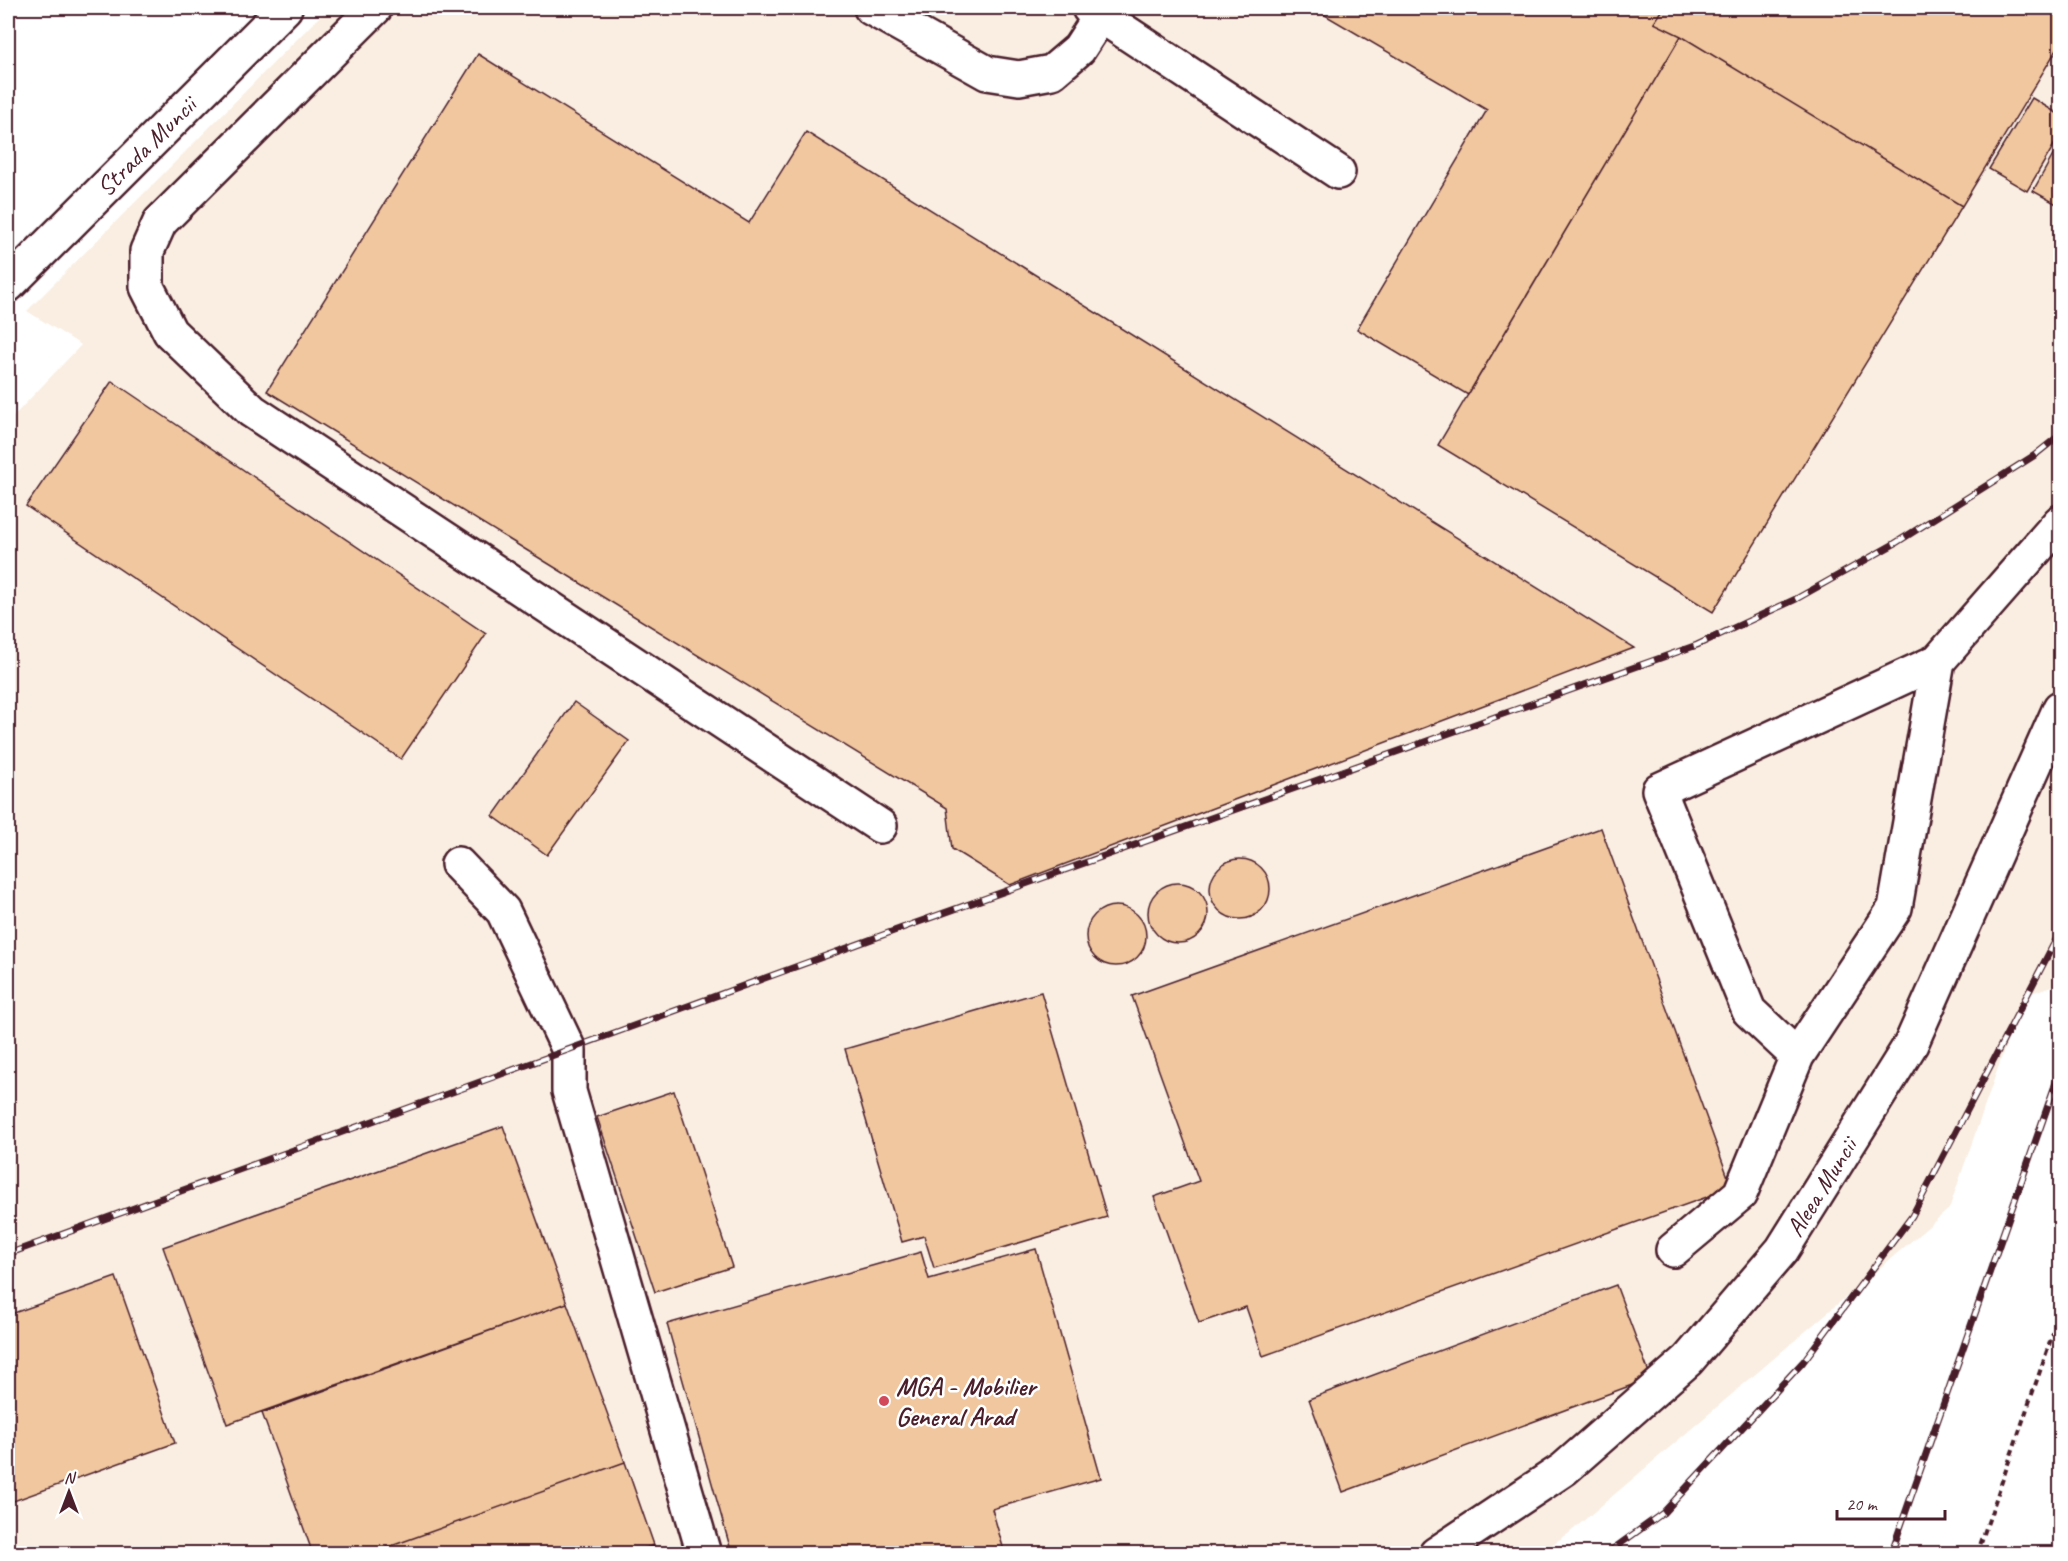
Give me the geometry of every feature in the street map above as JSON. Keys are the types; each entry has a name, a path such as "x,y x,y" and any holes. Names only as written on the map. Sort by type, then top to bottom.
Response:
{"street":[{"name":"Strada Muncii","path":"8,285 285,8"},
{"path":"375,8 160,222 147,250 147,287 170,332 252,411 880,826"},
{"path":"871,8 987,73 1019,78 1052,72 1079,49 1095,11 1338,172"},
{"path":"1797,1056 1749,1011 1659,789 1938,661 2061,522"},
{"path":"1673,1250 1740,1194 1797,1056 1895,908 1938,661"},
{"name":"Aleea Muncii","path":"1436,1554 1573,1462 1688,1360 1782,1250 1911,1044 2061,708"},
{"path":"458,864 503,911 569,1050 569,1091 704,1554"}],"path":[{"path":"1977,1554 2061,1313"}],"shaded area":[{"path":"328,8 2060,8 2060,983 2023,996 1949,1209 1568,1534 1539,1553 8,1553 8,422 81,345 27,311"}],"building":[{"path":"1313,8 1664,8 1654,23 1681,36 1468,395 1357,329 1487,110"},
{"path":"1664,8 2060,8 2060,44 1962,206 1681,36 1654,23"},
{"path":"1681,36 1962,206 1713,612 1438,445"},
{"path":"478,54 749,223 806,132 1634,648 1010,885 952,849 947,808 267,391"},
{"path":"2032,98 2060,115 2060,135 2027,191 1989,169"},
{"path":"2060,143 2060,206 2033,191"},
{"path":"112,381 486,634 401,759 26,506"},
{"path":"574,702 629,741 547,855 493,816"},
{"path":"1601,828 1732,1188 1263,1356 1246,1307 1199,1323 1154,1197 1199,1181 1132,996"},
{"path":"1234,859 1246,859 1257,864 1265,872 1270,889 1268,901 1257,914 1246,919 1234,919 1223,914 1215,906 1210,895 1210,883 1215,872 1223,864"},
{"path":"1172,883 1184,883 1195,888 1203,896 1208,913 1206,925 1195,938 1184,943 1172,943 1161,938 1153,930 1148,919 1148,907 1153,896 1161,888"},
{"path":"1110,906 1122,906 1133,911 1141,919 1146,936 1144,948 1133,961 1122,966 1110,966 1099,961 1091,953 1086,942 1086,930 1091,919 1099,911"},
{"path":"1041,992 1107,1217 934,1268 924,1236 902,1242 845,1049"},
{"path":"674,1091 732,1267 655,1292 597,1117"},
{"path":"503,1126 567,1303 227,1424 163,1247"},
{"name":"MGA - Mobilier General Arad","path":"1036,1249 1101,1478 992,1509 1005,1554 732,1554 667,1324 921,1252 929,1279"},
{"path":"116,1277 175,1443 8,1503 8,1315"},
{"path":"1616,1285 1651,1378 1343,1492 1309,1399"},
{"path":"567,1303 625,1462 369,1554 313,1554 262,1413"},
{"path":"625,1462 654,1545 629,1554 381,1554 380,1550"},
{"path":"654,1545 657,1554 629,1554"}],"railway":[{"path":"8,1254 913,924 1697,645 1796,599 1894,544 2035,455 2060,435"},
{"path":"1606,1554 1663,1513 1803,1362 1912,1216 2060,932"},
{"path":"1891,1554 2060,1071"}],"place":[{"name":"MGA - Mobilier General Arad","path":"884,1401"}]}
